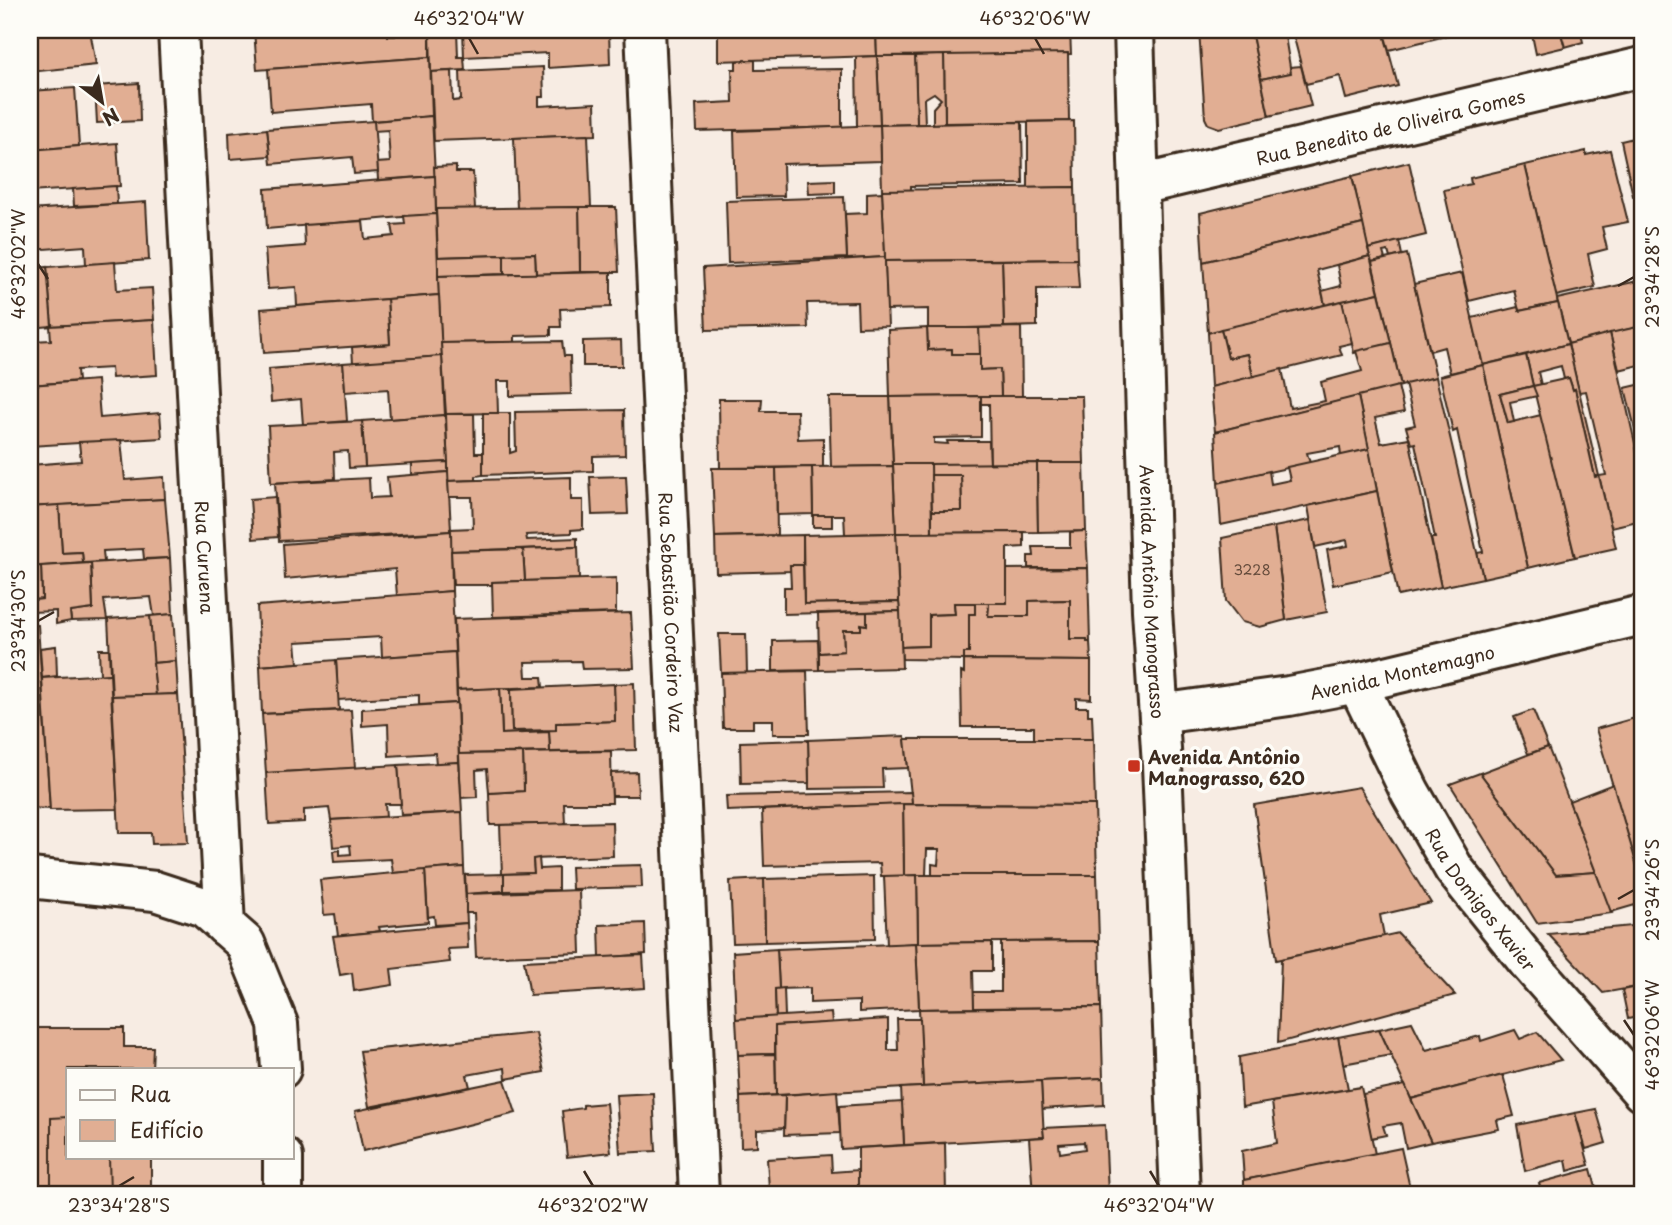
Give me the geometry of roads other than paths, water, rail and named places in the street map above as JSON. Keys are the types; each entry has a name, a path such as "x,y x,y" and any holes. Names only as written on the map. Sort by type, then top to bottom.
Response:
{"street":[{"name":"Rua Curuena","path":"178,30 225,926"},
{"name":"Rua Sebastião Cordeiro Vaz","path":"645,30 699,1195"},
{"name":"Avenida Antônio Manograsso","path":"1134,30 1152,597 1180,1195"},
{"name":"Rua Benedito de Oliveira Gomes","path":"1140,185 1642,67"},
{"name":"Avenida Montemagno","path":"1159,713 1289,696 1357,683 1642,615"},
{"name":"Rua Domigos Xavier","path":"1357,683 1410,792 1454,869 1528,962 1642,1092"},
{"path":"30,878 155,891 204,907 245,943 278,1024 281,1068"},
{"path":"283,1158 283,1195"}],"place":[{"name":"Avenida Antônio Manograsso, 620","path":"1134,766"}]}
